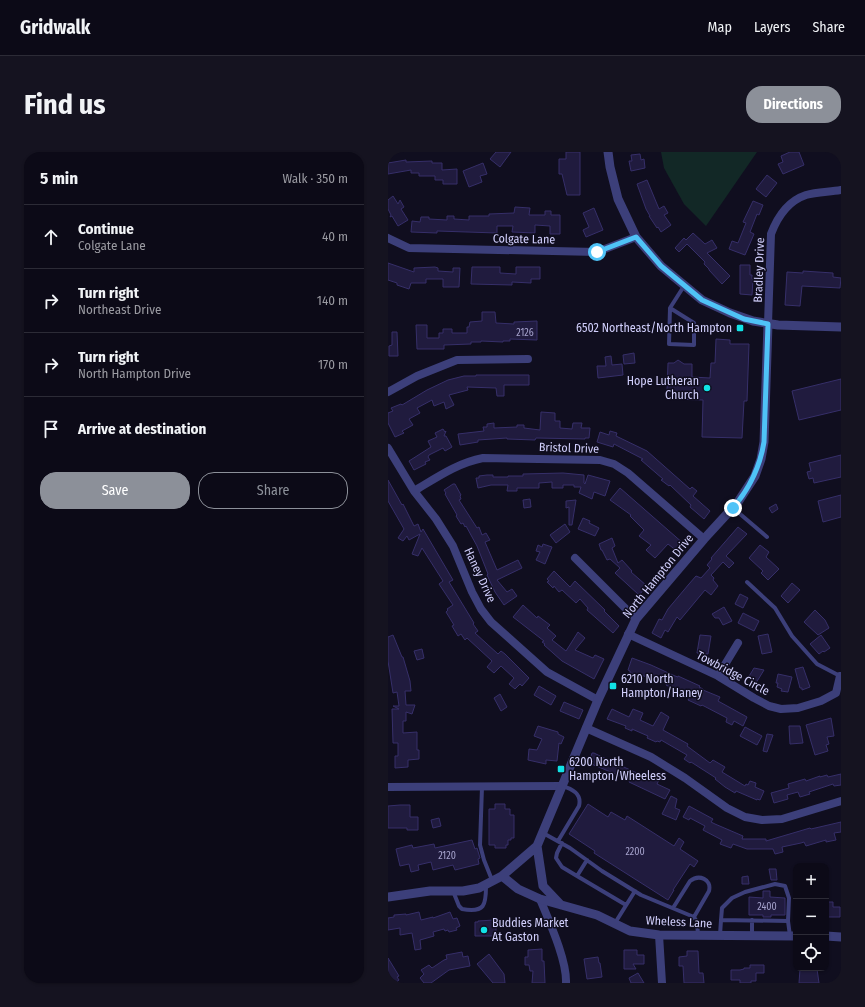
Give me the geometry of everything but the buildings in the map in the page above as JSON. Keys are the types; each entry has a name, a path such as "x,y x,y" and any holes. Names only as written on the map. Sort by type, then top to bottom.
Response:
{"street":[{"path":"608,152 618,199 636,237 661,266 702,300 730,313 753,321 768,324 841,327"},
{"name":"Bradley Drive","path":"768,324 771,234 776,220 785,209 806,195 841,190"},
{"name":"Colgate Lane","path":"388,238 409,248 597,252 636,237"},
{"name":"North Hampton Drive","path":"388,896 430,891 463,891 479,888 502,876 537,846 598,700 636,619 704,539 733,508 755,476 761,459 764,442 768,324"},
{"path":"388,392 417,376 458,360 528,359"},
{"name":"Haney Drive","path":"388,448 414,491 436,519 453,546 472,592 481,609 491,622 547,672 598,700"},
{"name":"Bristol Drive","path":"414,491 450,469 471,460 483,458 600,460 614,464 628,473 704,539"},
{"path":"575,558 636,619"},
{"name":"Towbridge Circle","path":"628,634 718,676 769,706 781,709 798,708 821,701 836,693 840,676"},
{"path":"718,676 738,643"},
{"path":"586,728 651,757 685,778 727,808 745,817 762,820 782,819 841,801"},
{"path":"388,787 561,786"},
{"path":"537,846 544,886 562,906"},
{"name":"Wheless Lane","path":"502,876 518,889 540,899 598,915 630,931 659,935 793,936"},
{"path":"540,899 561,955 566,983"},
{"path":"659,935 662,983"},
{"path":"829,936 841,937"}],"lane":[{"path":"670,308 694,324 694,344 669,344 670,308 684,285"},
{"path":"733,508 767,537"},
{"path":"746,582 775,608 792,636 817,664 840,676"},
{"path":"561,786 570,788 580,800 579,806 560,842 556,858 558,863 562,867 626,905"},
{"path":"453,891 459,906 462,909 467,910 480,908 485,905 489,882 480,845 482,787"},
{"path":"542,833 570,848 602,871 641,895 694,917 697,922 698,936"},
{"path":"577,876 587,860"},
{"path":"673,908 690,881 699,877 705,879 710,887 709,891 694,917"},
{"path":"720,936 722,908 732,898 745,892 775,884 784,886 789,898 788,921 793,936"},
{"path":"615,923 635,891"},
{"path":"721,920 788,921"},
{"path":"752,920 752,936"}],"green space":[{"path":"661,152 757,152 706,226 684,204 664,168"}],"place":[{"name":"6502 Northeast/North Hampton","path":"740,328"},
{"name":"Hope Lutheran Church","path":"707,388"},
{"name":"6210 North Hampton/Haney","path":"613,686"},
{"name":"6200 North Hampton/Wheeless","path":"561,769"},
{"name":"Buddies Market At Gaston","path":"484,930"}],"route":[{"path":"597,252 636,237 661,266 702,300 744,319 768,324 766,410 764,442 761,459 755,476 733,508"}]}
